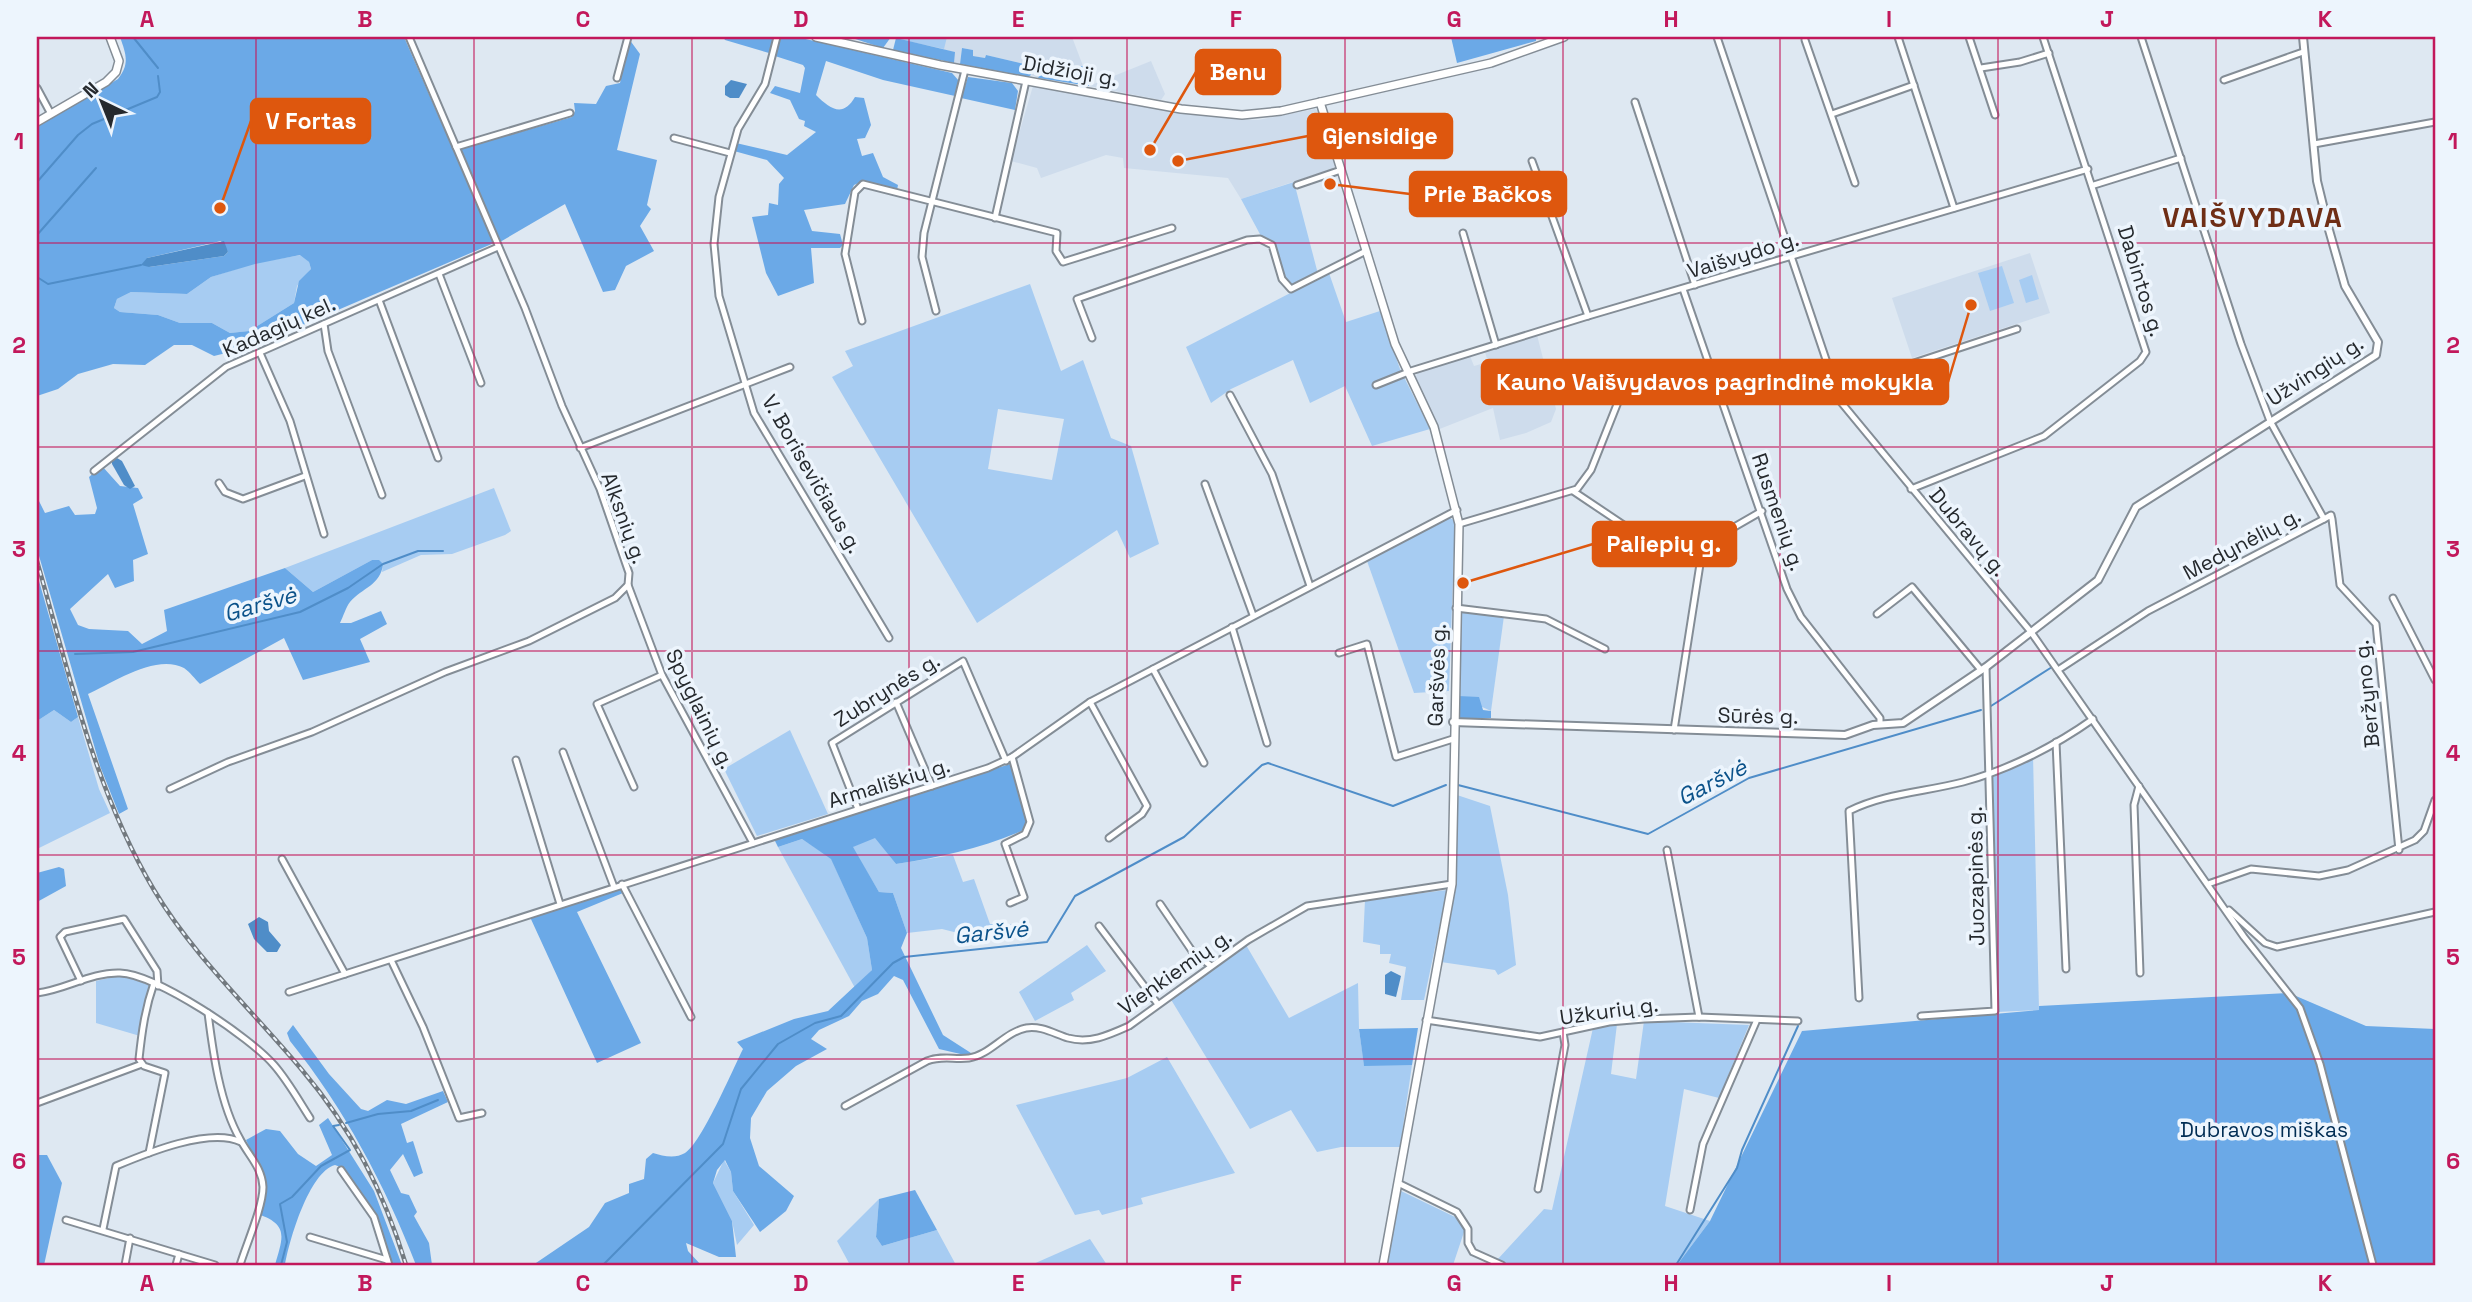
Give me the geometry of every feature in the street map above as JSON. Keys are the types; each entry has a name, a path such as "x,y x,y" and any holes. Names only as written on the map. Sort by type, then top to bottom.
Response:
{"main road":[{"path":"37,122 106,82 119,66 119,56 110,37"},
{"name":"Didžioji g.","path":"816,37 965,70 1225,114 1273,113 1491,63 1564,37"},
{"name":"Garšvės g.","path":"1320,102 1407,372 1434,427 1459,524 1453,722 1452,884 1383,1265"}],"street":[{"name":"Alksnių g.","path":"170,789 228,762 312,732 414,689 445,672 529,641 615,598 628,585 628,573 616,531 410,37"},
{"path":"617,78 628,37"},
{"name":"V. Borisevičiaus g.","path":"777,37 765,84 738,129 717,208 714,255 726,326 754,412 889,638"},
{"name":"Dubravų g.","path":"1717,37 1835,389 1847,411 2031,632 2244,937 2300,1008 2320,1064 2373,1265"},
{"path":"1898,37 1954,208"},
{"path":"1969,37 1995,116"},
{"name":"Dabintos g.","path":"1911,489 2044,436 2145,357 2146,346 2043,37"},
{"name":"Medynėlių g.","path":"2058,670 2148,611 2324,519 2270,421 2241,344 2141,37"},
{"name":"Užvingių g.","path":"2031,632 2098,580 2136,507 2376,355 2379,350 2378,342 2352,301 2335,256 2317,181 2303,37"},
{"path":"1805,40 1855,183"},
{"path":"2224,80 2303,52"},
{"path":"1981,68 2020,62 2049,53"},
{"path":"936,311 922,257 930,201 965,70"},
{"path":"995,218 1026,81"},
{"path":"1832,114 1914,85"},
{"path":"37,88 51,114"},
{"path":"1635,102 1695,285"},
{"path":"456,147 570,113"},
{"path":"2314,144 2435,122"},
{"path":"674,138 730,153"},
{"path":"2094,185 2181,158"},
{"path":"1532,161 1588,316"},
{"name":"Vaišvydo g.","path":"1376,385 1407,372 1588,316 2088,169"},
{"path":"1297,184 1341,170"},
{"path":"862,321 845,254 855,192 863,184 1057,233 1056,251 1063,262 1172,228"},
{"path":"1462,233 1496,345"},
{"path":"1092,338 1077,299 1247,240 1260,239 1272,245 1282,279 1291,289 1366,251"},
{"name":"Kadagių kel.","path":"94,471 216,373 498,247"},
{"path":"439,274 481,383"},
{"name":"Rusmenių g.","path":"1683,289 1787,589 1801,617 1880,718 1880,724"},
{"path":"379,300 438,458"},
{"path":"324,324 328,351 382,495"},
{"path":"1835,389 2017,329"},
{"path":"260,353 290,421 324,534"},
{"path":"580,448 790,367"},
{"path":"1230,395 1272,474 1310,586"},
{"path":"1459,524 1573,491 1582,485 1591,470 1618,402"},
{"path":"219,483 225,492 243,499 305,476"},
{"path":"1205,484 1253,615"},
{"path":"1573,491 1658,547 1703,545 1762,511"},
{"name":"Armališkių g.","path":"289,992 1006,761 1090,702 1457,510"},
{"name":"Beržyno g.","path":"2324,519 2330,515 2332,519 2340,585 2376,624 2399,850"},
{"path":"1674,730 1703,545"},
{"name":"Spyglainių g.","path":"628,585 662,674 753,843"},
{"path":"1877,614 1912,587 1984,668"},
{"path":"2393,598 2435,680"},
{"path":"1457,608 1546,619 1605,649"},
{"path":"1232,627 1267,743"},
{"name":"Sūrės g.","path":"1453,722 1845,735 1880,724 1894,726 1903,723 1984,668 2031,632"},
{"path":"1339,653 1367,643 1396,757 1453,739"},
{"name":"Zubrynės g.","path":"858,809 832,743 963,662 1006,761"},
{"name":"Juozapinės g.","path":"1921,1016 1995,1011 1990,773 1984,668"},
{"path":"1153,669 1204,763"},
{"path":"634,787 597,704 662,674"},
{"path":"896,702 932,786"},
{"path":"1090,702 1147,806 1142,814 1109,838"},
{"path":"1859,998 1849,811 1884,799 1964,782 1990,773 2056,742 2093,719"},
{"path":"2056,742 2066,968"},
{"path":"563,752 614,887"},
{"path":"1010,903 1024,897 1005,844 1025,835 1030,822 1012,757"},
{"path":"516,760 560,904"},
{"path":"2140,786 2134,805 2140,973"},
{"path":"2208,884 2251,869 2333,875 2399,850 2424,831 2435,800"},
{"path":"1668,850 1699,1017"},
{"path":"282,859 345,974"},
{"path":"622,884 691,1017"},
{"name":"Vienkiemių g.","path":"845,1106 927,1060 945,1056 974,1057 1025,1028 1047,1030 1077,1040 1094,1040 1129,1026 1211,966 1290,913 1307,906 1452,884"},
{"path":"1160,904 1192,951 1211,966"},
{"path":"2224,906 2265,943 2277,947 2435,912"},
{"path":"81,981 60,937 65,932 124,919 158,971 156,984 144,1011 145,1026 139,1059 142,1064 165,1073 149,1153"},
{"path":"1098,926 1157,1003"},
{"path":"391,960 423,1027 459,1118 482,1113"},
{"path":"37,993 123,973 156,984 208,1013 274,1065 310,1118"},
{"path":"208,1013 214,1058 241,1142"},
{"name":"Užkurių g.","path":"1426,1020 1540,1037 1609,1022 1699,1017 1756,1022 1798,1021"},
{"path":"1690,1210 1703,1144 1756,1022"},
{"path":"1538,1189 1565,1045 1563,1032"},
{"path":"37,1102 142,1064"},
{"path":"103,1229 116,1166 149,1153 208,1137 227,1135 241,1142 254,1157 263,1190 240,1265"},
{"path":"341,1170 374,1217 388,1263"},
{"path":"1398,1183 1457,1212 1468,1229 1468,1243 1473,1252 1503,1265"},
{"path":"66,1220 215,1265"},
{"path":"310,1237 388,1263"},
{"path":"125,1265 130,1238"},
{"path":"176,1265 179,1254"}],"shaded area":[{"path":"889,37 1072,37 1083,66 1045,66 1038,78 1031,75 1024,64 986,55 985,58 972,56 973,50 962,48 960,64 954,63 954,52"},
{"path":"889,37 947,37 944,49"},
{"path":"1151,61 1165,94 1161,100 1089,86"},
{"path":"731,80 747,84 739,98 725,95 725,86"},
{"path":"1033,86 1231,119 1258,120 1315,109 1320,112 1336,164 1332,169 1241,199 1228,178 1124,168 1123,158 1106,155 1041,178 1037,168 1011,161"},
{"path":"1294,182 1318,274 1296,287 1286,281 1275,246 1261,236 1241,199"},
{"path":"224,241 228,252 224,256 149,267 141,265 147,258"},
{"path":"2030,253 2050,313 1912,358 1892,298"},
{"path":"301,255 309,262 311,269 297,286 294,303 249,331 230,333 212,323 180,323 158,315 120,312 114,308 117,299 131,292 187,294 211,277 255,263"},
{"path":"2002,266 2014,303 1990,311 1978,273"},
{"path":"1329,273 1346,322 1380,311 1400,369 1430,429 1372,446 1345,386 1310,403 1293,360 1231,389 1211,403 1186,347"},
{"path":"2032,275 2039,299 2026,303 2019,280"},
{"path":"1030,284 1061,371 1083,360 1111,438 1131,446 1159,544 1130,558 1117,530 977,623 832,377 853,366 845,351","holes":["998,409 1064,419 1052,480 988,469"]},
{"path":"1537,335 1556,409 1551,422 1500,440 1493,408 1437,430 1414,380 1418,372 1470,356 1474,366 1488,362 1485,352"},
{"path":"117,458 122,461 135,486 130,489 124,485 112,464 112,460"},
{"path":"494,488 511,531 505,535 452,554 421,555 382,572 383,564 372,560 313,592 285,568"},
{"path":"1450,518 1455,521 1449,691 1414,693 1367,561"},
{"path":"1463,610 1504,616 1491,711 1458,696 1459,612"},
{"path":"54,710 71,722 78,717 99,789 110,813 37,849 37,721"},
{"path":"790,730 828,814 757,836 724,769"},
{"path":"2033,756 2039,1010 1997,1012 1993,777"},
{"path":"1454,794 1490,806 1508,895 1516,965 1498,975 1495,970 1441,962 1454,897"},
{"path":"875,837 896,864 953,855 963,882 974,879 990,924 1012,924 978,938 942,929 907,933 893,893 879,892 852,847"},
{"path":"802,839 831,858 867,938 872,970 855,988 778,847"},
{"path":"1447,890 1424,1000 1401,1000 1406,967 1389,963 1391,954 1380,954 1380,945 1363,942 1365,900"},
{"path":"259,917 268,922 269,931 281,945 277,952 267,952 254,939 248,924"},
{"path":"1087,945 1106,971 1071,993 1074,1000 1035,1021 1019,992"},
{"path":"1246,945 1289,1018 1358,983 1359,1029 1364,1065 1412,1065 1400,1147 1341,1147 1317,1152 1291,1110 1250,1129 1170,998"},
{"path":"1391,971 1401,976 1396,997 1385,994 1385,975"},
{"path":"121,975 149,985 140,1036 96,1023 96,981"},
{"path":"1644,1021 1749,1025 1719,1098 1684,1089 1665,1206 1710,1221 1677,1265 1507,1265 1497,1260 1544,1209 1552,1210 1593,1028 1617,1024 1611,1074 1636,1079"},
{"path":"1167,1057 1235,1173 1141,1198 1143,1204 1102,1215 1099,1210 1075,1215 1016,1105 1127,1078"},
{"path":"724,1160 731,1172 733,1191 754,1225 737,1245 732,1221 713,1183"},
{"path":"1399,1190 1455,1217 1465,1229 1453,1265 1385,1265"},
{"path":"879,1199 876,1237 882,1246 937,1230 956,1265 850,1265 837,1241"},
{"path":"1090,1239 1107,1265 1031,1265"}],"green space":[{"path":"120,37 404,37 494,243 254,346 214,356 192,345 174,345 145,365 113,364 78,374 58,389 37,396 37,127 118,79 125,64","holes":["221,241 228,252 224,256 149,267 147,258","300,255 309,262 311,269 299,281 294,303 249,331 230,333 212,323 180,323 158,315 120,312 114,308 117,299 131,292 187,294 211,277"]},
{"path":"723,37 774,37 769,53 725,40"},
{"path":"780,37 797,37 952,73 959,81 955,96 883,80 826,61 816,95 836,109 846,108 855,97 864,98 871,125 865,138 857,139 862,156 873,153 883,177 898,185 897,190 861,182 854,185 845,204 804,210 812,231 840,234 843,245 840,248 811,248 814,283 778,296 766,273 752,217 768,215 769,203 778,205 779,184 784,178 767,160 734,151 736,143 787,155 816,132 804,126 805,121 799,119 790,100 770,93 775,86 800,93 805,68 775,56"},
{"path":"849,37 891,37 883,48"},
{"path":"1451,37 1536,37 1536,41 1457,63"},
{"path":"896,38 955,52 954,63 893,50"},
{"path":"629,39 640,54 617,150 657,160 647,205 651,209 640,226 654,251 626,266 615,290 603,292 565,204 500,242 461,149 572,117 575,111 574,103 596,104 606,86 620,83"},
{"path":"962,48 973,50 973,56 985,58 986,55 1024,64 1031,75 1028,77 960,64"},
{"path":"1045,66 1083,66 1089,86 1038,78"},
{"path":"968,77 1012,83 1018,91 1015,110 961,98"},
{"path":"102,466 120,486 138,488 143,498 133,504 148,554 133,560 134,581 115,588 108,574 70,609 78,625 89,629 128,631 142,644 167,631 164,610 285,568 313,592 372,560 379,560 383,564 379,577 350,602 340,623 351,623 381,611 387,624 360,639 370,662 303,680 284,638 200,684 184,668 161,664 134,671 88,694 128,809 119,814 100,766 37,549 37,497 45,513 69,506 75,515 95,514 97,508 89,477"},
{"path":"37,574 78,717 71,722 54,710 37,721"},
{"path":"1458,696 1479,697 1483,710 1491,711 1491,718 1460,719 1457,713"},
{"path":"1010,764 1027,824 1026,829 962,851 896,864 875,838 853,847 879,892 893,893 907,933 901,948 943,1035 971,1053 969,1056 939,1049 903,980 894,976 878,994 862,1001 849,1016 819,1030 811,1039 827,1049 796,1066 767,1091 751,1118 750,1138 759,1166 794,1196 786,1211 760,1232 733,1191 731,1172 725,1160 717,1170 713,1183 732,1221 736,1257 719,1257 686,1243 688,1251 701,1265 533,1265 589,1227 605,1203 629,1193 629,1184 644,1179 646,1159 653,1153 677,1156 692,1147 708,1121 743,1049 737,1042 794,1019 828,1011 872,970 867,938 831,859 802,839 778,847 774,839"},
{"path":"59,867 64,869 66,886 37,902 37,873"},
{"path":"621,887 623,893 577,912 641,1043 597,1063 530,917"},
{"name":"Dubravos miškas","path":"2289,993 2366,1026 2435,1029 2435,1265 1677,1265 1710,1221 1802,1031 2039,1010 2039,1006"},
{"path":"293,1025 329,1074 361,1109 368,1111 387,1100 406,1104 443,1091 448,1102 401,1124 407,1143 413,1141 423,1173 414,1177 403,1154 390,1170 401,1193 409,1195 417,1212 414,1216 429,1243 432,1265 416,1265 362,1148 328,1093 290,1041 287,1033"},
{"path":"1418,1028 1412,1065 1364,1066 1359,1029"},
{"path":"328,1118 374,1191 402,1265 391,1265 375,1216 343,1168 335,1165 326,1170 309,1193 291,1240 285,1265 275,1265 281,1233 275,1223 258,1214 266,1182 246,1140 266,1129 280,1131 298,1154 316,1166 332,1155 319,1125"},
{"path":"37,1155 47,1155 62,1183 44,1265 37,1265"},
{"path":"915,1190 937,1230 882,1246 876,1237 879,1199"}],"waterway":[{"path":"133,37 158,68"},
{"path":"37,182 78,135 92,124 157,97 160,92 158,76"},
{"path":"37,235 96,168"},
{"path":"37,277 48,284 141,265"},
{"name":"Garšvė","path":"75,654 133,652 300,612 348,588 383,564 418,551 443,551"},
{"name":"Garšvė","path":"37,651 38,655"},
{"name":"Garšvė","path":"1991,706 2052,667"},
{"name":"Garšvė","path":"1458,785 1648,834 1749,778 1981,710"},
{"name":"Garšvė","path":"603,1265 723,1144 741,1089 778,1044 815,1023 841,1016 893,963 904,957 1047,942 1075,896 1184,837 1262,765 1268,763 1393,806 1446,785"},
{"path":"1676,1265 1737,1168 1742,1150 1798,1026"},
{"path":"346,1123 378,1114 411,1111 438,1100"},
{"path":"281,1265 287,1242 280,1204 292,1197 321,1166 350,1150 333,1126 339,1125"}],"railway":[{"path":"37,561 85,730 115,812 133,851 154,890 187,938 302,1070 336,1115 377,1187 406,1265"}],"place":[{"name":"Benu","path":"1150,150"},
{"name":"Gjensidige","path":"1178,161"},
{"name":"Prie Bačkos","path":"1330,184"},
{"name":"V Fortas","path":"220,208"},
{"name":"Kauno Vaišvydavos pagrindinė mokykla","path":"1971,305"},
{"name":"Paliepių g.","path":"1463,583"}],"district":[{"name":"VAIŠVYDAVA","path":"2253,217"}]}
